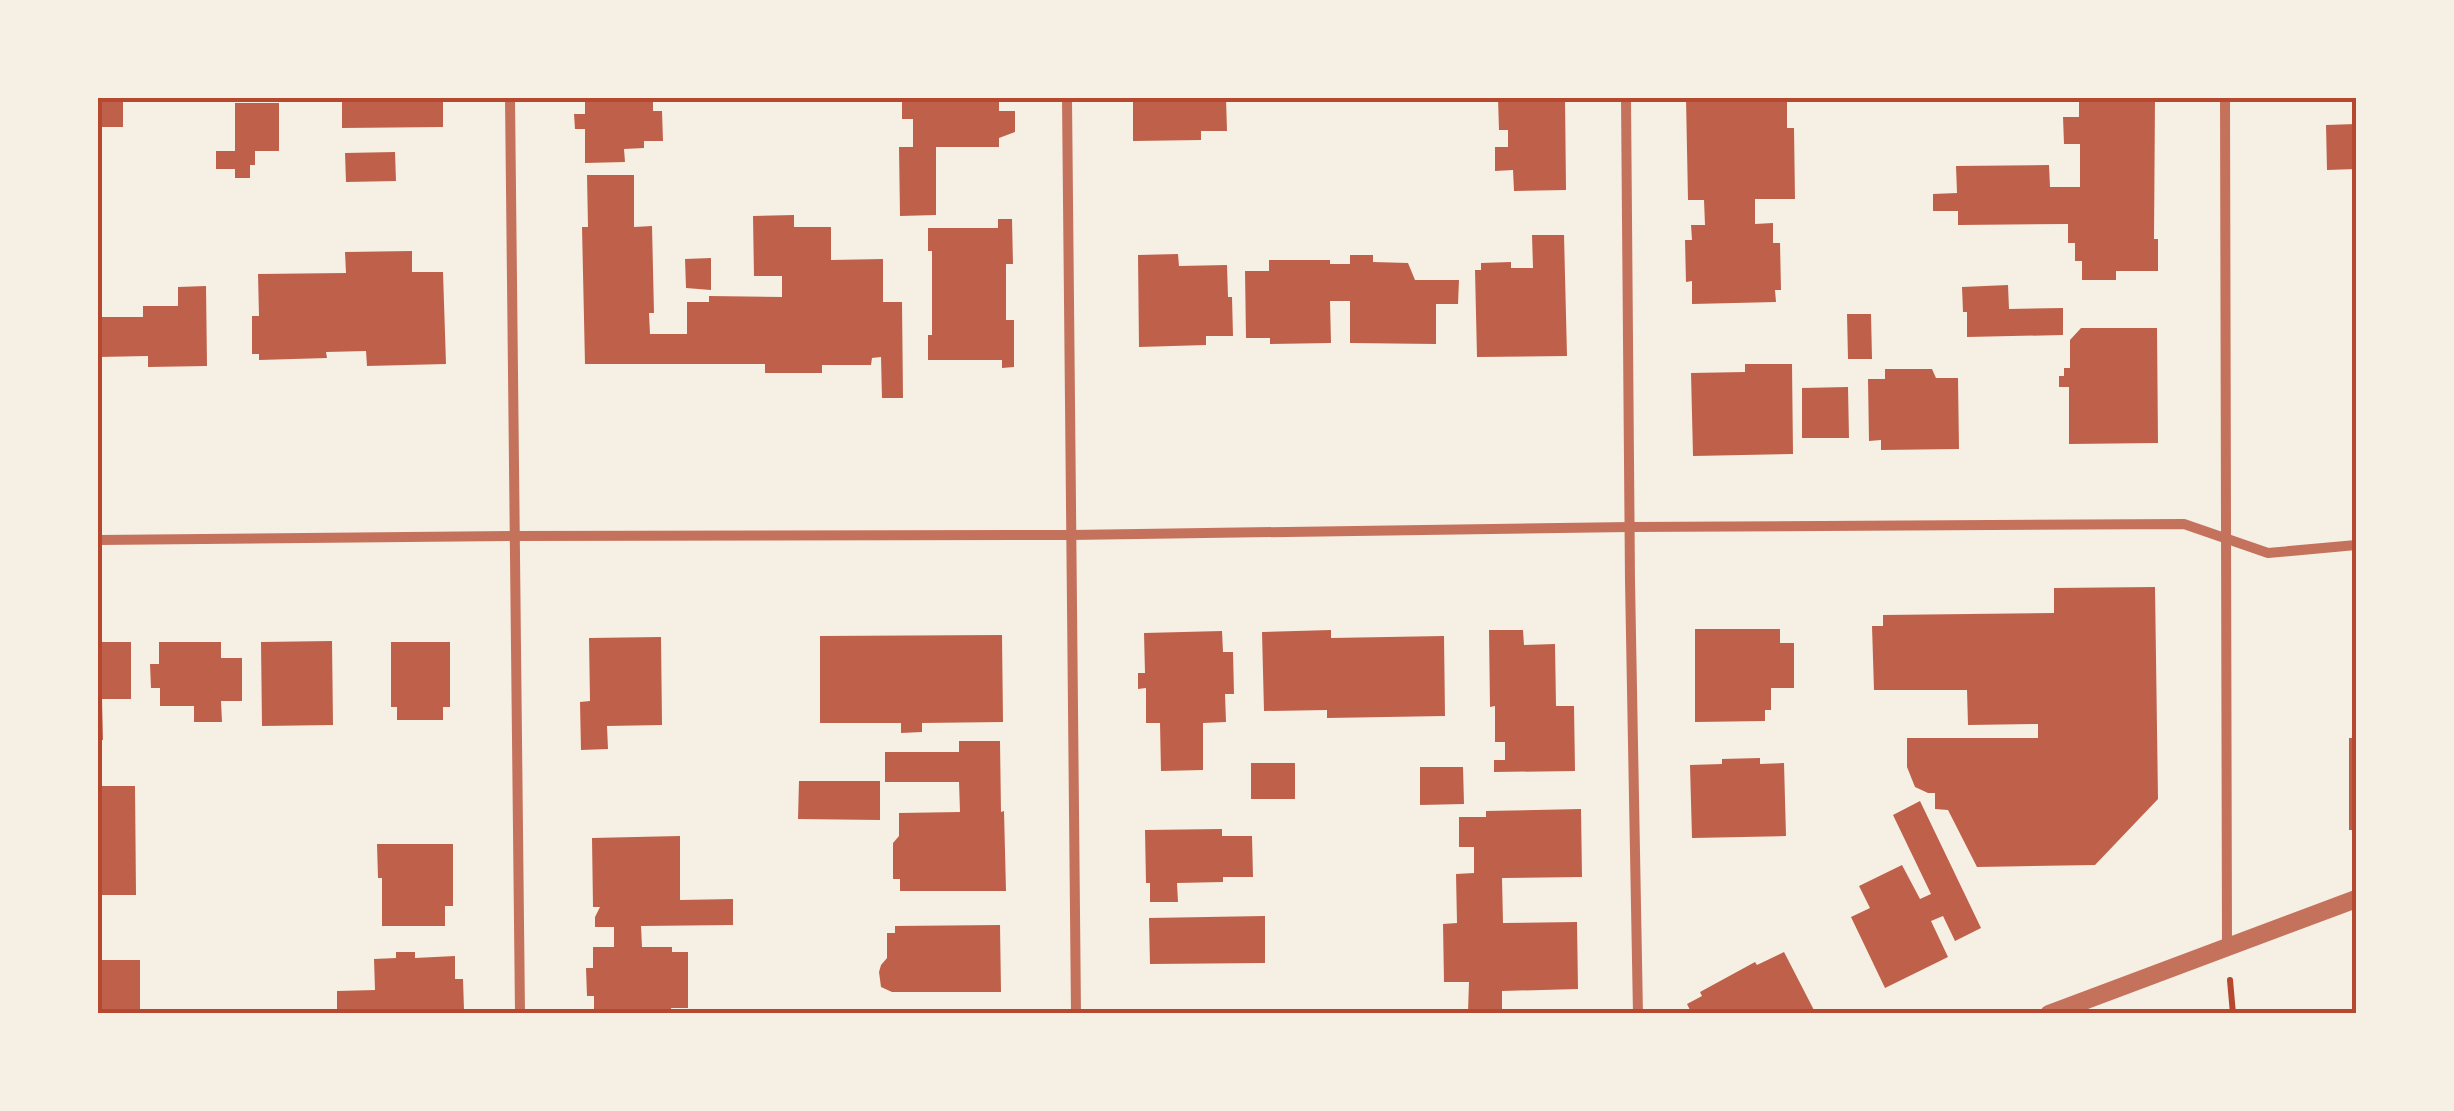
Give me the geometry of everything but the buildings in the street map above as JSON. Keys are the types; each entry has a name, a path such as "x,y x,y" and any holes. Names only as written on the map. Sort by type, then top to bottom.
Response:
{"street":[{"path":"510,98 520,1014"},
{"path":"1067,98 1076,1014"},
{"path":"1626,98 1638,1014"},
{"path":"2225,98 2227,948"},
{"path":"98,540 2184,524 2268,553 2356,545"},
{"path":"2049,1014 2356,899"}]}
